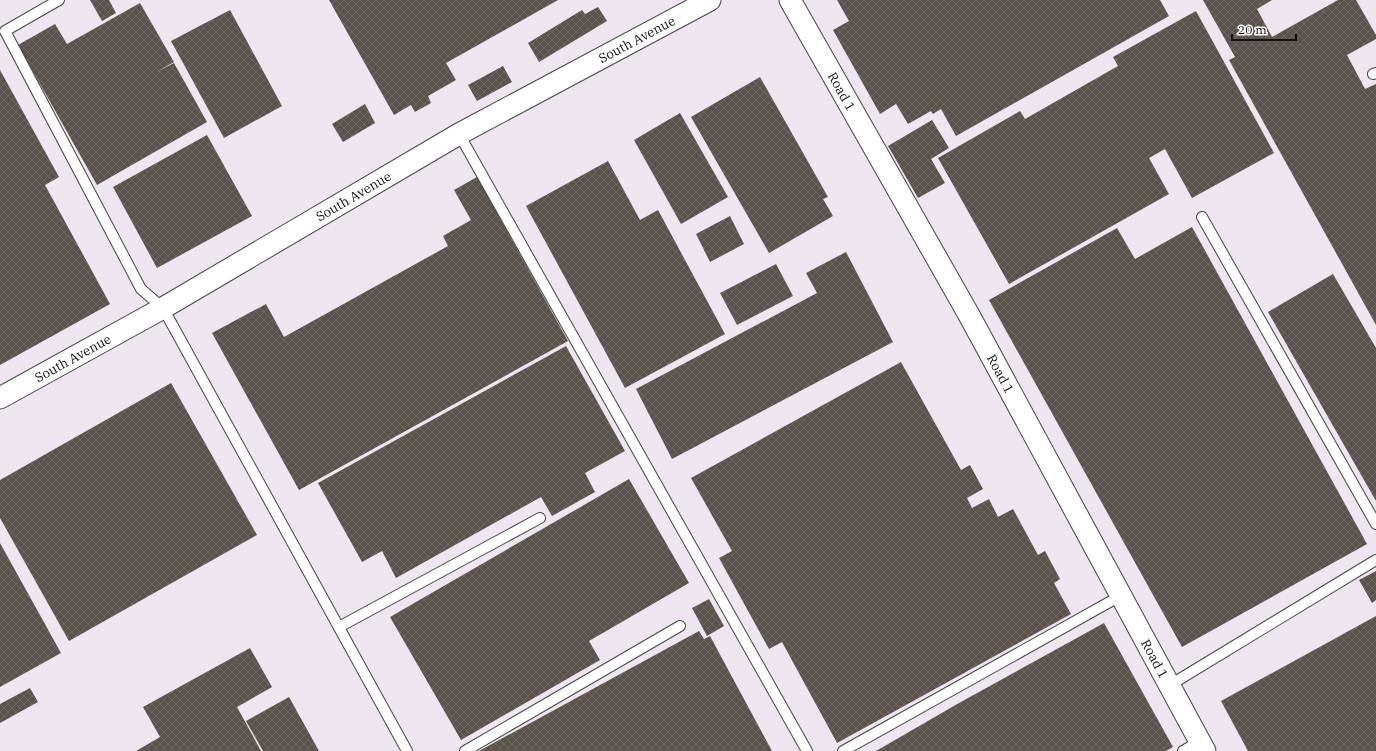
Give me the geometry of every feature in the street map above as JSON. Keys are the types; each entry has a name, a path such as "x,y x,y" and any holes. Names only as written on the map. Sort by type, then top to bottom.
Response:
{"street":[{"name":"South Avenue","path":"0,398 163,308 459,134 710,0"},
{"name":"Road 1","path":"790,0 969,315 1122,595 1170,685 1196,748"}],"lane":[{"path":"59,0 5,31 141,290 163,308 407,751"},
{"path":"459,134 807,751"},
{"path":"1202,217 1376,524"},
{"path":"339,627 540,518"},
{"path":"1170,685 1376,560"},
{"path":"843,751 1122,595"},
{"path":"465,751 680,626"}],"shaded area":[{"path":"0,0 1376,0 1376,751 0,751"}],"building":[{"path":"90,0 109,0 116,13 102,21"},
{"path":"329,0 558,0 446,63 456,80 428,96 431,103 415,112 411,105 394,115"},
{"path":"837,0 1160,0 1169,16 956,136 941,109 933,114 931,111 908,124 896,104 880,114 833,30 849,21"},
{"path":"1203,0 1272,0 1257,9 1272,37 1338,0 1356,0 1376,35 1376,39 1347,55 1365,89 1376,84 1376,325 1229,60 1235,57"},
{"path":"140,3 174,62 156,72 174,63 207,122 97,185 18,45 55,24 67,44"},
{"path":"598,7 607,21 539,62 528,43 582,10 585,14"},
{"path":"230,10 282,106 224,138 171,41"},
{"path":"1196,11 1274,153 1192,198 1165,149 1149,158 1169,194 1009,284 938,158 1020,111 1025,119 1118,66 1113,57"},
{"path":"503,66 512,82 477,101 468,85"},
{"path":"0,70 59,177 45,185 110,304 0,365"},
{"path":"760,77 828,197 823,199 833,216 769,253 691,117"},
{"path":"365,104 375,123 343,142 332,124"},
{"path":"680,113 728,197 681,224 634,140"},
{"path":"932,120 949,148 931,159 945,183 918,198 888,146"},
{"path":"207,135 252,216 157,268 113,187"},
{"path":"608,161 640,220 658,210 725,334 625,388 526,206"},
{"path":"477,177 568,341 299,490 212,333 266,304 284,337 448,246 443,236 471,220 454,190"},
{"path":"730,216 744,244 710,262 696,234"},
{"path":"1192,227 1367,544 1182,647 989,300 1117,228 1135,259"},
{"path":"846,252 893,342 672,459 636,389 817,293 806,273"},
{"path":"776,264 793,296 737,325 720,293"},
{"path":"1333,274 1376,348 1376,501 1268,312"},
{"path":"566,346 625,451 585,473 595,492 552,516 541,497 396,578 382,551 362,562 318,483"},
{"path":"901,362 961,470 970,465 983,489 967,498 972,508 989,499 998,517 1013,509 1038,555 1045,551 1060,579 1054,583 1071,614 837,743 782,642 769,649 719,558 732,551 691,478"},
{"path":"171,383 257,535 69,641 0,518 0,480"},
{"path":"629,479 689,583 589,641 600,660 461,740 390,617"},
{"path":"0,543 61,653 0,687"},
{"path":"1376,571 1376,600 1372,603 1359,580"},
{"path":"709,599 724,626 707,636 692,608"},
{"path":"1376,616 1376,751 1248,751 1221,701"},
{"path":"1104,623 1173,747 1166,751 876,751 959,703"},
{"path":"699,631 704,639 710,636 772,751 479,751"},
{"path":"250,648 272,687 237,707 261,751 136,751 160,737 143,707"},
{"path":"30,688 38,702 0,723 0,704"},
{"path":"289,697 319,751 263,751 246,721"}]}
